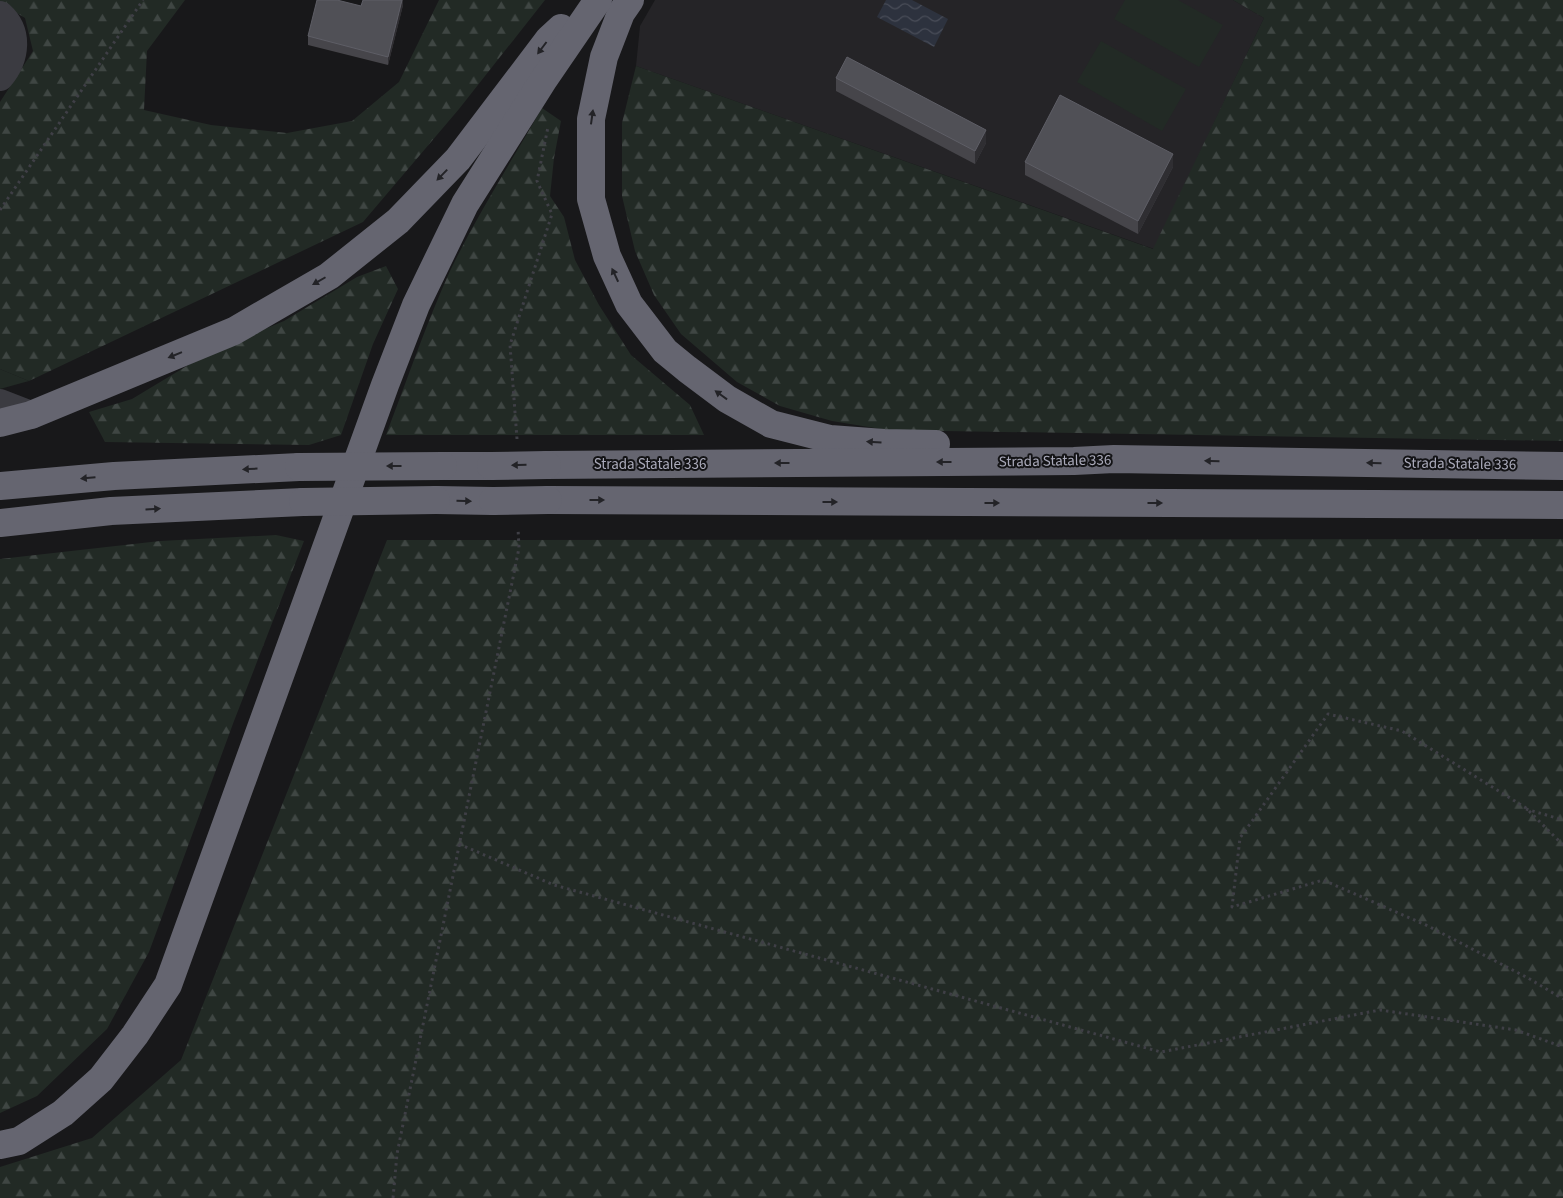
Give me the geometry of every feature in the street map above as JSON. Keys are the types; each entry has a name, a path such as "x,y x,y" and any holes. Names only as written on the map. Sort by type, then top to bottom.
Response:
{"highway":[{"path":"0,423 31,414 234,331 329,276 398,221 458,159 549,39 588,0"},
{"path":"0,1145 19,1141 63,1113 101,1078 135,1035 168,985 381,394 416,305 465,204 544,79 598,0"},
{"path":"630,0 621,13 604,56 591,119 591,199 607,256 629,304 665,351 727,399 771,424 830,439 884,443 1013,446 1114,459"},
{"name":"Strada Statale 336","path":"0,486 114,476 299,467 1074,461 1114,459 1563,466"},
{"path":"0,523 111,510 303,502 436,500 1563,505"},
{"path":"0,532 111,510"}],"lane":[{"path":"0,15 8,22 14,38 12,57 6,70 0,77"},
{"path":"0,402 31,414"}],"path":[{"path":"0,210 143,0"},
{"path":"517,444 510,345 552,214 537,181 549,124"},
{"path":"394,1198 397,1154 519,548 518,520"},
{"path":"1563,845 1526,808 1402,731 1328,714 1240,838 1232,907 1323,880 1428,926 1528,978 1563,999"},
{"path":"1526,808 1563,820"},
{"path":"459,844 554,885 1161,1052 1380,1010 1516,1030 1563,1048"}],"shaded area":[{"path":"655,0 1233,0 1264,18 1154,249 636,66 640,26"}],"green space":[{"path":"0,0 185,0 147,51 144,110 211,125 287,133 352,121 399,82 439,0 545,0 459,109 363,222 29,381 0,369 0,102 33,51 25,18 0,3"},
{"path":"1125,0 1178,0 1223,25 1199,67 1114,19"},
{"path":"1233,0 1563,0 1563,441 887,430 832,421 780,406 737,382 681,334 654,295 635,251 622,196 622,123 636,66 1153,249 1264,18"},
{"path":"1101,41 1186,89 1162,131 1077,82"},
{"path":"542,108 561,121 554,158 550,196 564,217 575,260 599,305 631,355 690,405 704,435 386,435 441,291 460,250"},
{"path":"386,266 398,289 373,344 341,435 309,445 105,442 89,412 132,399 210,352 284,321 357,277"},
{"path":"0,369 29,381 0,389"},
{"path":"276,535 304,541 234,721 149,952 107,1029 37,1096 0,1113 0,559 160,541"},
{"path":"1563,539 1563,1198 0,1198 0,1167 92,1138 181,1060 387,540"}],"water":[{"path":"886,0 912,0 948,19 934,47 877,17"}],"building":[{"path":"317,0 337,0 361,6 363,0 402,0 388,57 308,36"},
{"path":"847,57 986,130 975,151 836,78"},
{"path":"1060,95 1173,154 1138,221 1025,162"}]}
